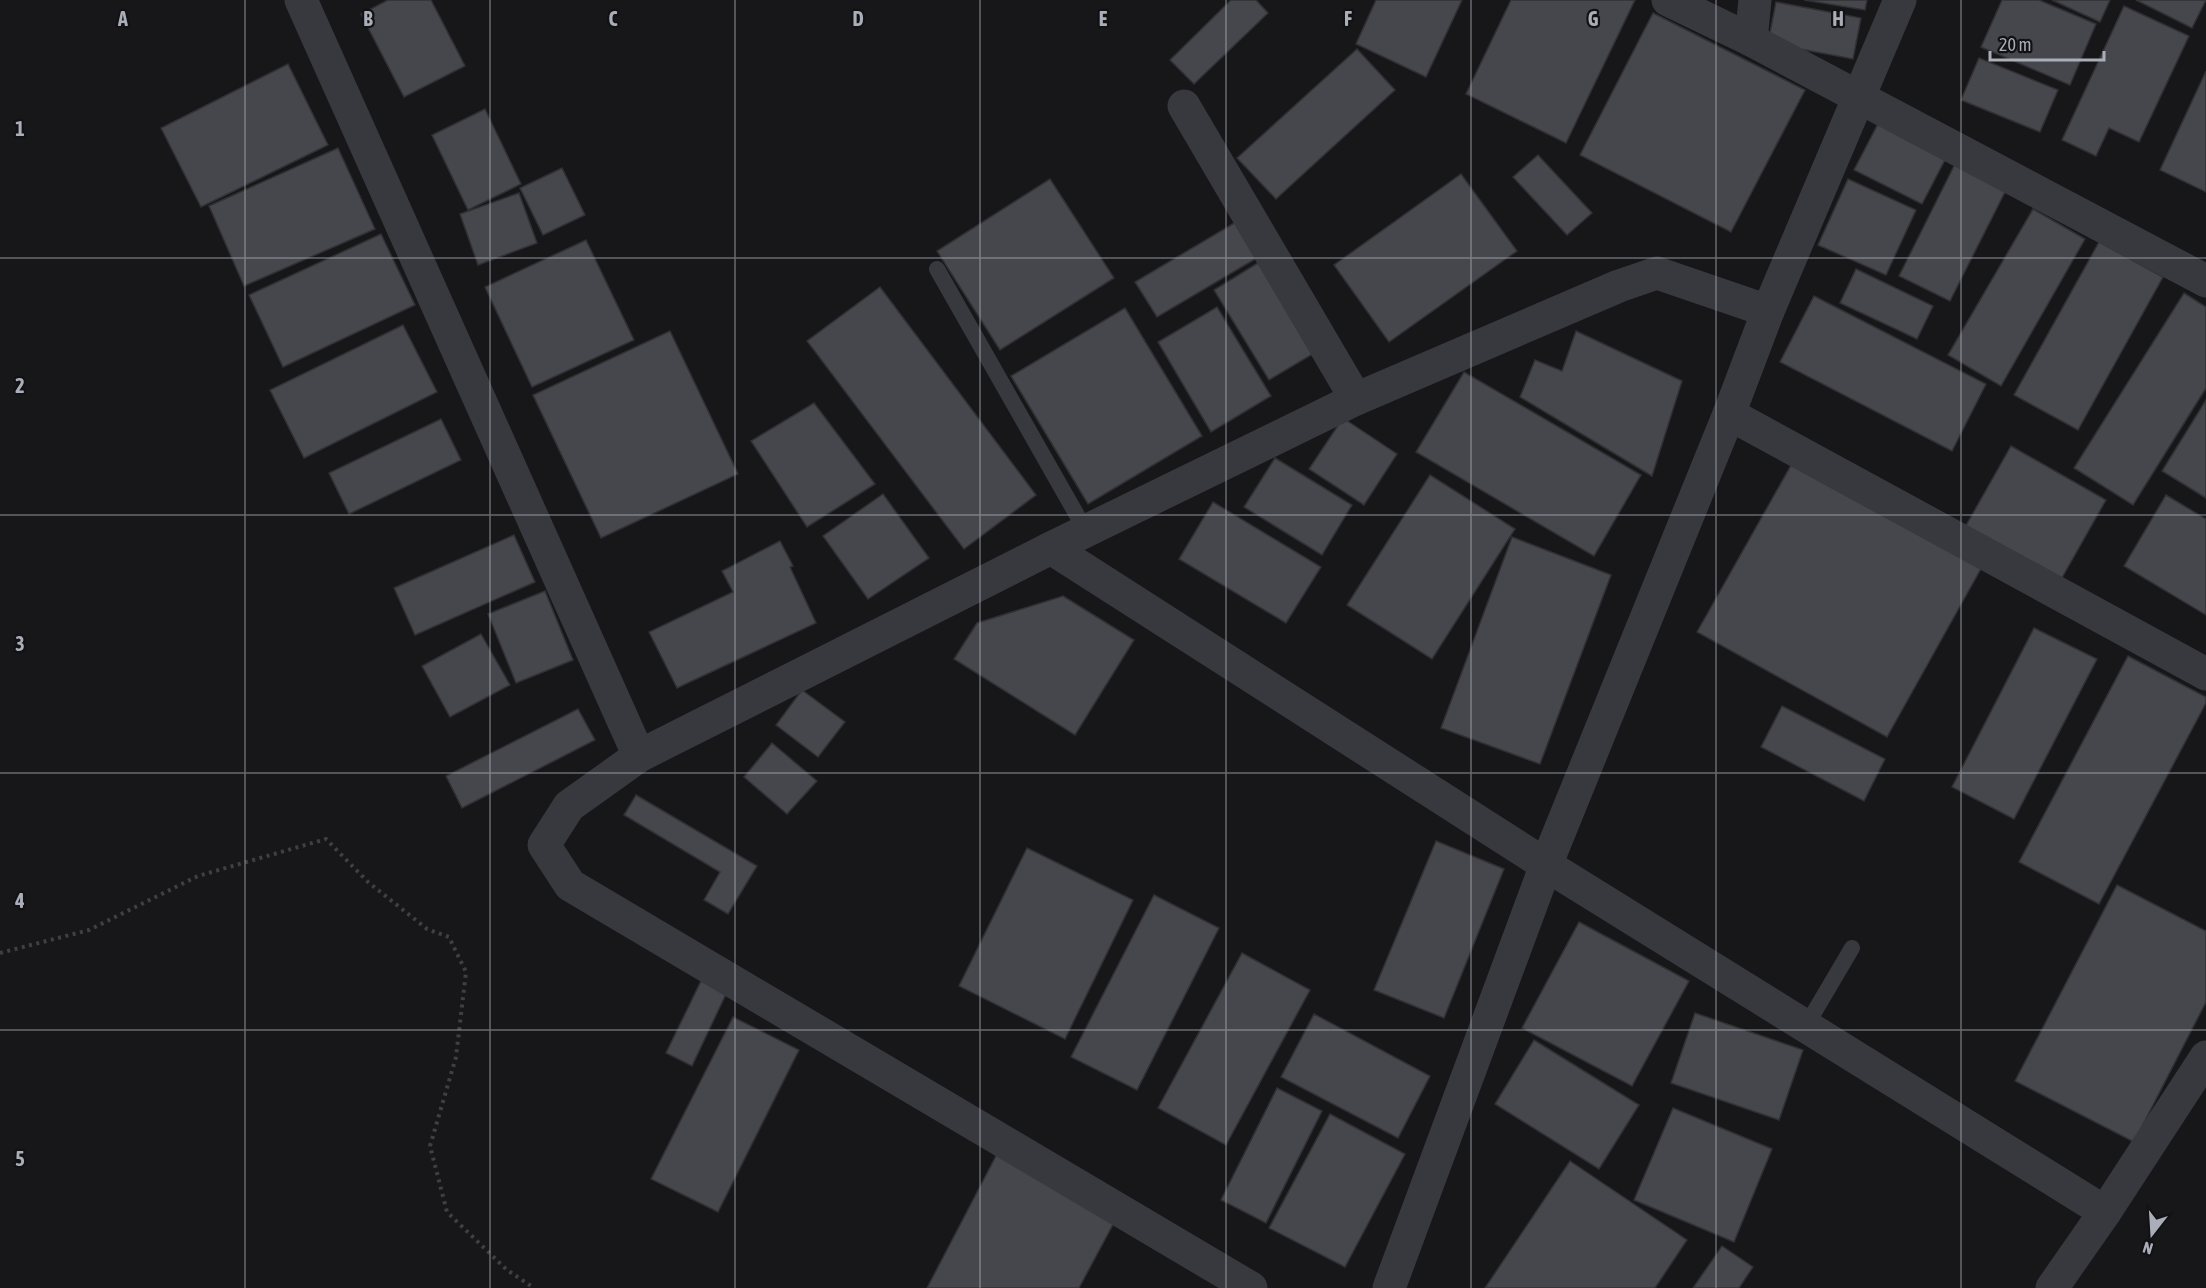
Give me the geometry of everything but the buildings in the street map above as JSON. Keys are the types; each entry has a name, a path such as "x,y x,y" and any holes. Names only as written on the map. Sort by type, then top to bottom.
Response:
{"street":[{"path":"301,0 639,756"},
{"path":"1668,0 1859,96 2206,280"},
{"path":"1751,40 1755,0"},
{"path":"1389,1288 1546,865 1729,414 1768,311 1900,0"},
{"path":"1184,106 1356,399"},
{"path":"1251,1288 570,885 544,845 569,806 639,756 1051,548 1356,399 1619,286 1657,273 1768,311"},
{"path":"1729,414 2206,674"},
{"path":"1051,548 1546,865 2105,1212"},
{"path":"2052,1288 2105,1212 2206,1057"}],"lane":[{"path":"937,269 1086,531"},
{"path":"1806,1026 1852,948"}],"path":[{"path":"0,953 89,930 198,876 326,839 368,882 427,929 449,937 466,972 456,1057 430,1146 447,1212 507,1270 534,1288"}]}
